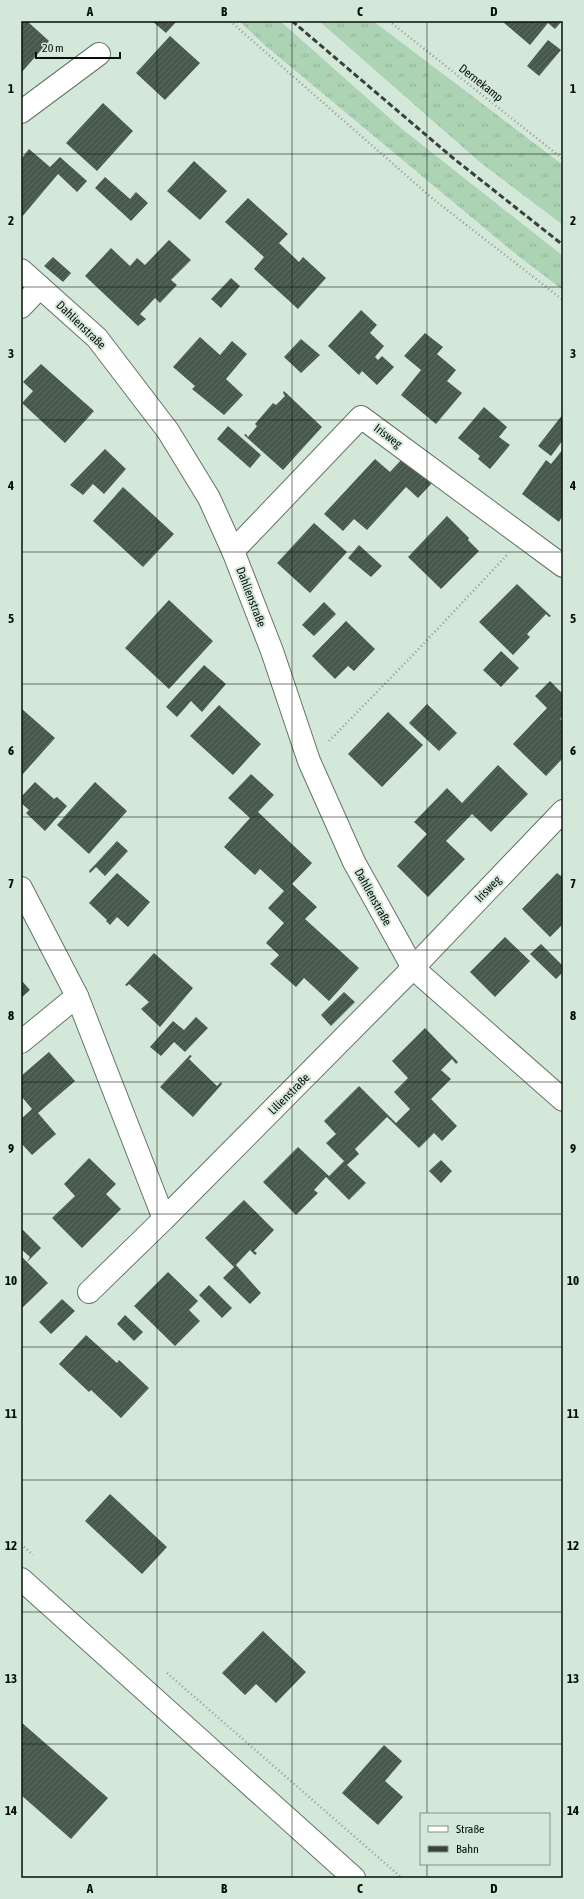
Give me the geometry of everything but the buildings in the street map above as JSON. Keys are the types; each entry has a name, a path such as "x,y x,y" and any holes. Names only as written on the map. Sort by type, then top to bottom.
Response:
{"street":[{"path":"21,112 99,54"},
{"name":"Dahlienstraße","path":"21,270 97,338 168,431 209,498 233,550 272,651 309,761 354,862 413,968 563,1100"},
{"path":"21,307 40,287"},
{"name":"Irisweg","path":"233,550 361,416 563,566"},
{"name":"Irisweg","path":"413,968 563,811"},
{"path":"21,888 77,996 164,1219"},
{"name":"Lilienstraße","path":"89,1292 164,1219 413,968"},
{"path":"21,1042 77,996"},
{"path":"21,1579 354,1878"}],"path":[{"path":"230,21 433,199 563,300"},
{"name":"Dernekamp","path":"389,21 563,159"},
{"path":"309,761 413,655 524,537"},
{"path":"21,1544 34,1556"},
{"path":"164,1670 402,1878"}],"green space":[{"path":"239,21 280,21 402,129 563,256 563,290 517,255 267,47"},
{"path":"319,21 373,21 563,165 563,225 481,163"}],"railway":[{"path":"292,21 453,158 563,245"}]}
